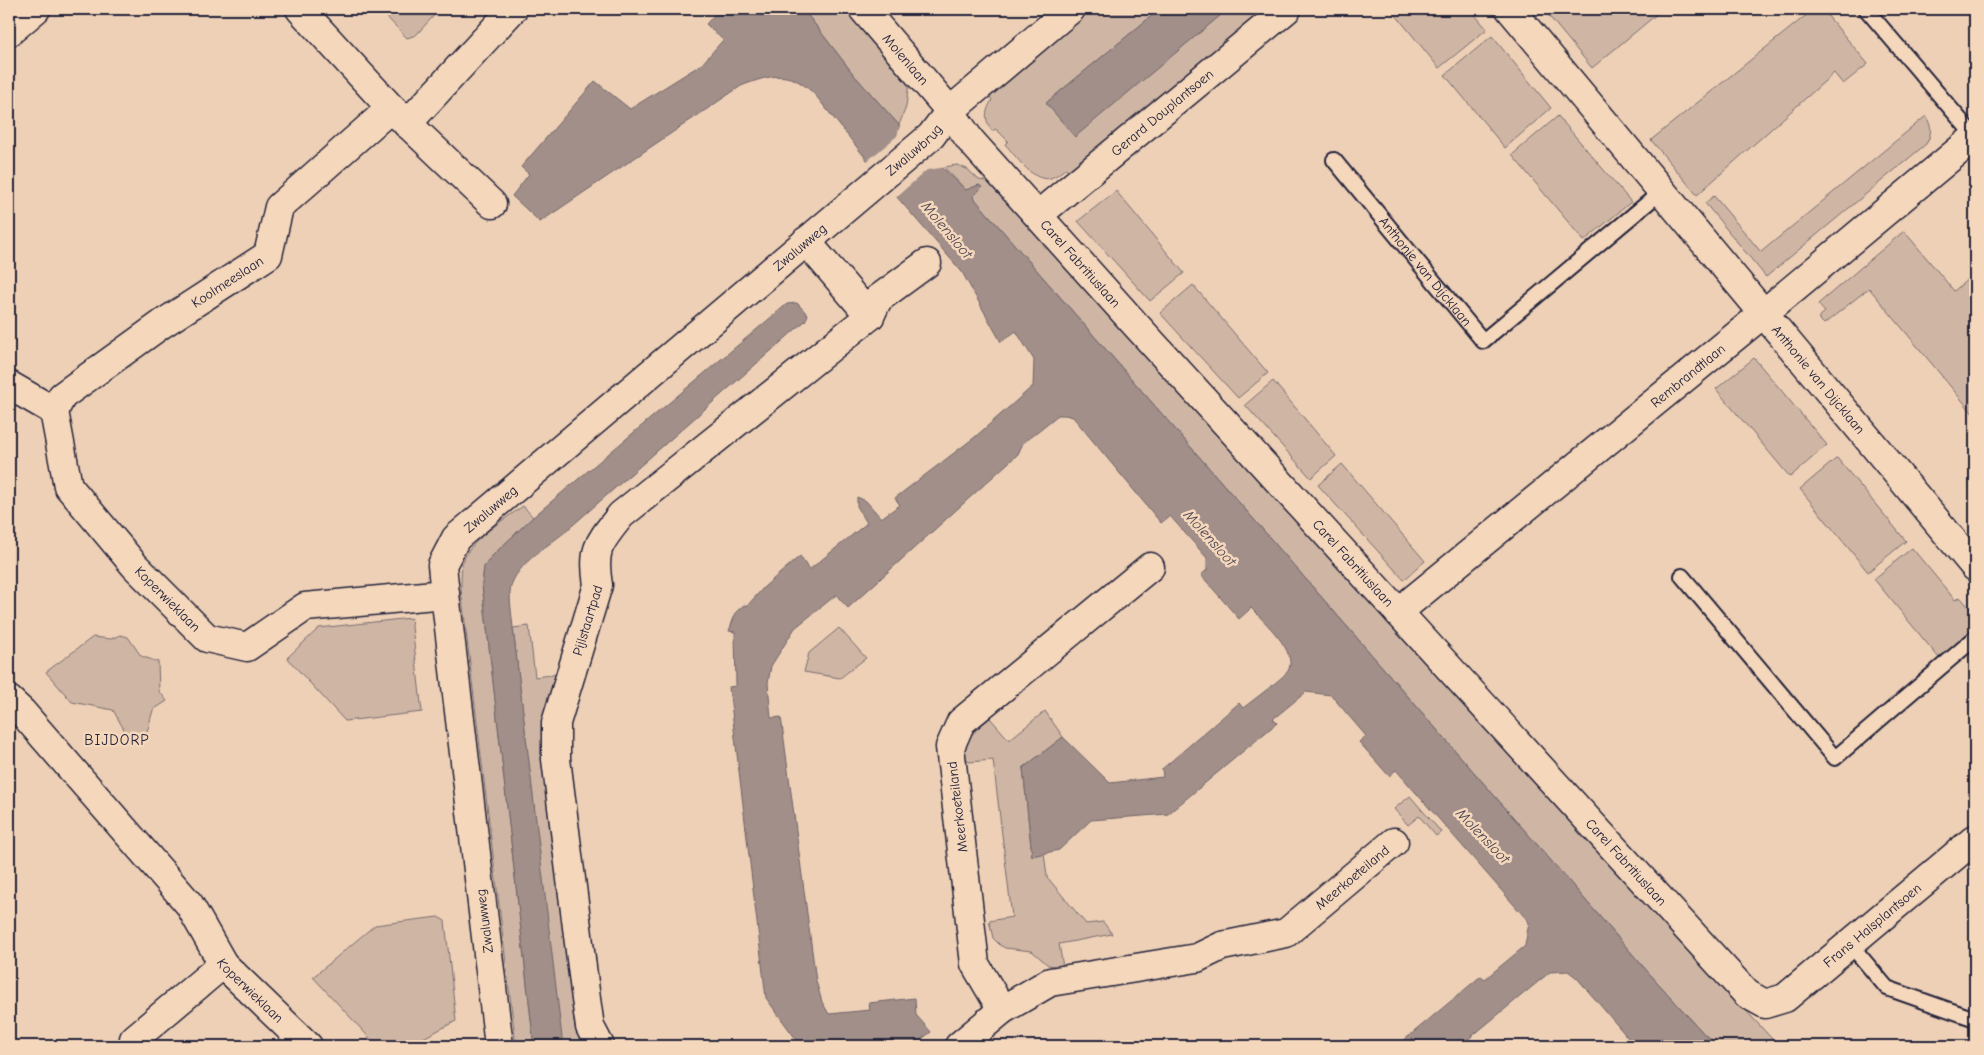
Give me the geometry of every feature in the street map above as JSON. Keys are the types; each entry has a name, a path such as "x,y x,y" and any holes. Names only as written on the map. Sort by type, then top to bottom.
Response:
{"street":[{"path":"9,32 36,9"},
{"path":"300,9 399,116 492,204"},
{"name":"Koolmeeslaan","path":"54,412 62,396 162,324 268,255 279,207 399,116 513,9"},
{"name":"Molenlaan","path":"863,9 950,111"},
{"name":"Zwaluwbrug","path":"873,185 931,136 950,111 1072,9"},
{"name":"Gerard Douplantsoen","path":"1038,216 1287,9"},
{"name":"Anthonie van Dijcklaan","path":"1510,9 1975,567"},
{"name":"Carel Fabritiuslaan","path":"950,111 970,140 1038,216 1747,994 1766,1004"},
{"name":"Rembrandtlaan","path":"1398,612 1764,313 1975,137"},
{"name":"Zwaluwweg","path":"499,1046 442,565 456,538 873,185"},
{"path":"806,241 870,316"},
{"name":"Pijlstaartpad","path":"600,1046 590,1027 556,750 556,723 598,585 594,564 599,542 621,515 870,316 878,299 927,263"},
{"path":"9,385 54,412"},
{"name":"Koperwieklaan","path":"54,412 68,486 135,566 207,638 247,647 305,606 445,594"},
{"name":"Meerkoeteiland","path":"1002,1010 975,964 950,747 962,722 1150,567"},
{"name":"Koperwieklaan","path":"9,700 22,712 189,904 222,964 308,1046"},
{"name":"Frans Halsplantsoen","path":"1766,1004 1785,998 1975,839"},
{"name":"Meerkoeteiland","path":"959,1046 1002,1010 1050,982 1197,958 1222,946 1286,933 1394,842"},
{"path":"134,1039 222,964"}],"lane":[{"path":"1866,9 1975,137"},
{"name":"Anthonie van Dijcklaan","path":"1334,160 1483,341 1662,191"},
{"path":"1682,576 1835,758 1975,638"},
{"path":"1850,944 1887,988 1975,1019"}],"shaded area":[{"path":"379,9 440,9 416,35 407,38"},
{"path":"803,9 848,9 909,81 906,107 899,125 854,75"},
{"path":"1084,9 1160,9 1046,103 1075,136 1228,9 1270,9 1074,175 1066,168 1053,177 1046,179 1033,174 1026,168 1005,144 1008,141 996,129 992,131 986,116 992,100 985,91"},
{"path":"1391,9 1470,9 1487,29 1439,68"},
{"path":"1543,9 1663,9 1592,68"},
{"path":"1814,9 1822,9 1868,64 1843,84 1834,73 1697,195 1651,140"},
{"path":"1492,36 1551,108 1505,148 1445,75"},
{"path":"1558,116 1631,202 1584,241 1512,155"},
{"path":"1926,116 1930,130 1926,144 1766,277 1705,203 1714,196 1761,252"},
{"path":"957,165 967,169 979,180 991,182 1772,1039 1764,1046 1720,1046 1705,1035 973,197 981,187 979,185 966,190 944,167"},
{"path":"1116,191 1184,273 1150,301 1078,221"},
{"path":"1904,231 1954,291 1975,273 1975,416 1869,288 1824,324 1818,318 1825,312 1818,304"},
{"path":"1193,285 1268,373 1238,398 1160,313"},
{"path":"1754,358 1827,445 1790,477 1716,389"},
{"path":"1273,381 1336,456 1311,478 1245,405"},
{"path":"1837,458 1906,541 1868,572 1800,489"},
{"path":"1342,464 1425,561 1404,580 1318,485"},
{"path":"523,506 533,517 491,557 484,567 482,584 534,1046 516,1046 461,589 462,565 465,556 478,539"},
{"path":"1912,548 1955,600 1960,597 1975,614 1975,627 1939,658 1874,579"},
{"path":"411,618 422,712 345,721 287,658 319,628"},
{"path":"529,626 535,677 560,674 587,1046 563,1046 561,1039 513,628"},
{"path":"839,628 866,658 840,678 804,672 809,653"},
{"path":"120,635 128,637 141,656 158,662 159,691 167,701 153,710 147,732 132,736 126,733 113,710 72,702 46,672 93,637 111,639"},
{"path":"1045,711 1063,737 1023,768 1032,856 1044,853 1047,877 1086,924 1103,922 1112,934 1059,944 1063,967 1048,965 1032,951 1005,948 993,938 989,921 1012,917 993,760 969,762 963,754 969,738 990,718 1009,740"},
{"path":"1410,796 1441,832 1436,836 1419,816 1408,825 1394,809"},
{"path":"438,917 445,921 456,1021 408,1046 377,1046 313,977 375,925"}],"water":[{"name":"Molensloot","path":"720,9 803,9 854,75 908,135 966,190 979,185 982,187 973,197 1648,972 1705,1035 1720,1046 1635,1046 1577,978 1568,971 1550,972 1460,1046 1397,1046 1481,976 1485,979 1525,946 1529,922 1396,770 1389,776 1359,742 1366,736 1331,695 1306,692 1273,719 1277,723 1168,814 1091,820 1059,850 1032,856 1023,768 1063,737 1110,783 1163,777 1162,769 1239,703 1243,708 1274,684 1288,671 1290,663 1289,655 1278,637 1251,608 1239,619 1201,575 1207,570 1207,558 1170,516 1161,523 1073,417 1058,415 1023,443 1018,454 848,608 836,595 795,628 771,666 768,683 771,718 781,717 816,981 822,1002 829,1014 870,1010 869,1003 915,998 916,1015 931,1032 912,1046 801,1046 766,998 729,687 736,686 735,632 729,631 736,612 744,605 747,606 764,587 800,556 809,570 867,523 857,506 857,497 866,501 881,518 900,505 895,498 975,437 1033,386 1034,360 1016,331 1001,342 962,272 896,196 816,96 798,81 789,78 781,76 772,77 741,86 540,222 512,196 529,174 521,167 595,81 630,109 702,64 723,40 706,24"},
{"path":"1160,9 1228,9 1075,137 1046,103"},
{"path":"797,303 808,315 805,321 565,532 531,558 516,575 512,584 510,597 513,628 563,1046 534,1046 482,584 484,567 491,557 533,517 787,304"}],"pier":[{"path":"901,123 947,167 927,170 895,198 866,162 897,136"}],"district":[{"name":"BIJDORP","path":"117,740"}]}
